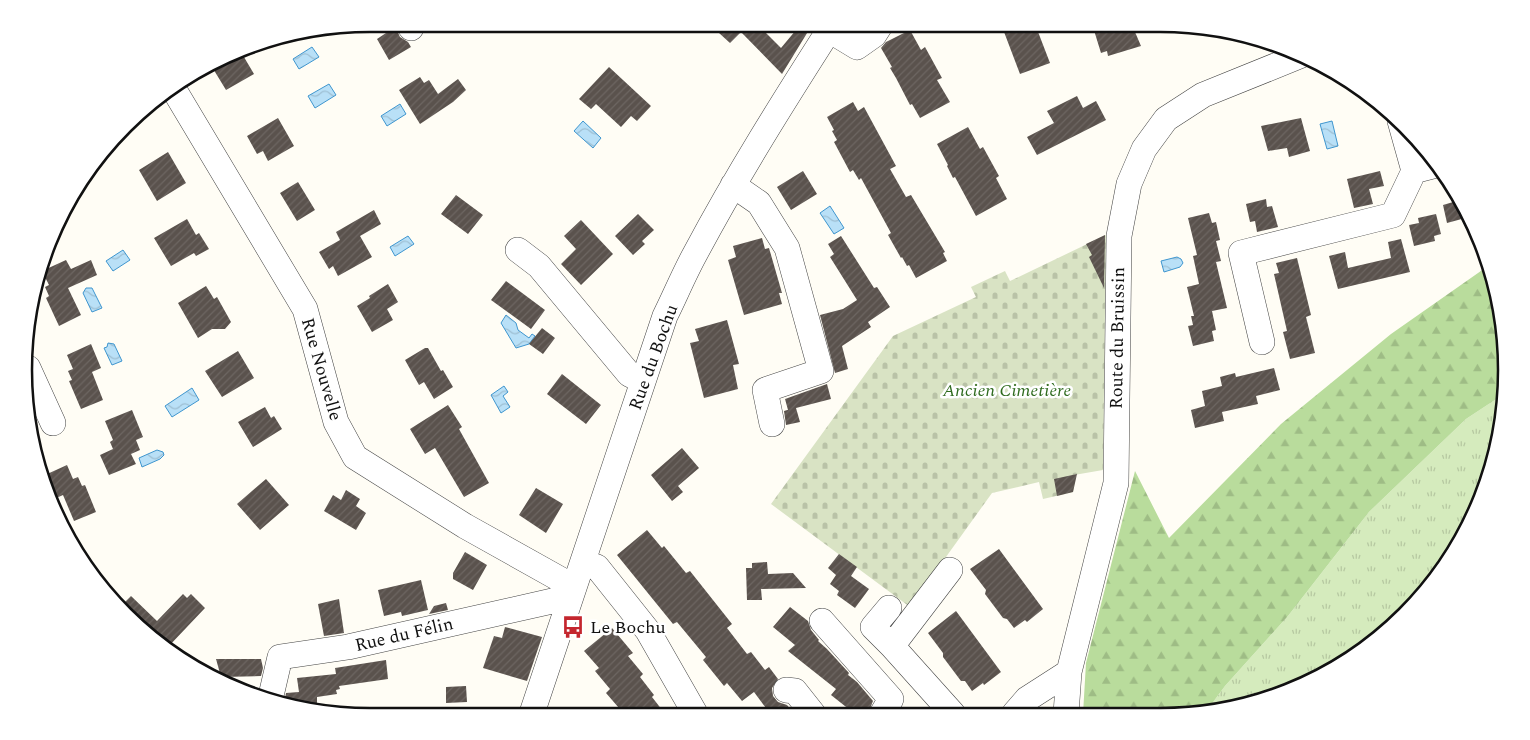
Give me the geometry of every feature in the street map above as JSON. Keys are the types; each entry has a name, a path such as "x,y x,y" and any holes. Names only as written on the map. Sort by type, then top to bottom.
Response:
{"street":[{"name":"Rue du Bochu","path":"534,708 665,316 694,255 733,185 828,32"},
{"path":"837,32 856,48 876,32"},
{"name":"Route du Bruissin","path":"1066,708 1069,672 1116,482 1118,236 1129,184 1144,149 1166,119 1203,95 1292,59"},
{"name":"Rue Nouvelle","path":"176,93 305,309 336,422 355,457 572,592"},
{"path":"1262,342 1240,253 1393,216 1426,168 1415,149"},
{"path":"733,185 759,203 787,248 821,371 765,390 772,424"},
{"path":"518,250 539,266 629,374 643,381"},
{"path":"32,378 53,423"},
{"path":"583,562 597,567 648,631 692,708"},
{"path":"892,646 949,582"},
{"name":"Rue du Félin","path":"272,693 280,657 348,647 572,592"},
{"path":"889,608 873,627 948,708"},
{"path":"822,621 890,699 885,708"},
{"path":"1019,708 1027,699 1069,672"},
{"path":"786,690 795,691 808,708"}],"green space":[{"name":"Ancien Cimetière","path":"1106,235 1103,470 1074,475 1073,492 1043,499 1039,482 992,493 910,607 771,504 893,336 976,297 971,287 1005,271 1010,281"},
{"path":"1482,270 1495,326 1498,370 1496,399 1466,419 1369,512 1288,616 1225,686 1212,704 1160,708 1083,708 1086,663 1135,471 1169,538 1281,424 1391,334"},
{"path":"1496,399 1486,457 1472,499 1441,558 1414,593 1383,624 1348,651 1309,673 1268,690 1212,704 1225,686 1288,616 1369,512 1466,419"}],"water":[{"path":"312,47 319,57 299,69 293,59"},
{"path":"329,84 336,95 315,108 308,96"},
{"path":"400,104 406,114 387,126 381,116"},
{"path":"583,121 601,138 593,148 574,131"},
{"path":"1332,121 1338,146 1327,149 1320,124"},
{"path":"830,206 844,228 834,234 820,213"},
{"path":"408,236 414,244 395,256 390,247"},
{"path":"123,250 130,260 113,271 106,261"},
{"path":"1177,257 1183,263 1180,267 1164,272 1161,261"},
{"path":"86,288 92,288 102,308 92,312 83,293"},
{"path":"506,315 516,323 518,330 529,338 532,334 535,336 529,344 516,348 501,323"},
{"path":"108,343 114,344 122,361 112,365 104,348 107,347"},
{"path":"504,386 508,392 503,396 510,407 501,413 491,395"},
{"path":"192,388 199,400 172,417 165,406"},
{"path":"157,450 163,452 164,455 160,459 142,467 139,458"}],"building":[{"path":"398,32 400,37 408,42 411,47 389,60 377,39 386,33"},
{"path":"720,32 741,32 730,43"},
{"path":"741,32 765,32 781,48 794,32 808,32 782,74"},
{"path":"906,32 911,32 921,50 925,47 942,78 937,80 950,102 920,118 912,104 910,105 881,48 886,42"},
{"path":"1004,32 1038,32 1050,63 1020,74"},
{"path":"1095,32 1135,32 1141,46 1108,56 1107,51 1101,53"},
{"path":"244,57 254,74 226,90 214,71"},
{"path":"609,67 651,106 637,121 631,116 621,127 596,104 591,109 579,99"},
{"path":"420,77 424,83 429,80 438,94 458,79 466,90 453,102 420,124 399,90"},
{"path":"1077,96 1083,108 1096,101 1106,120 1037,155 1027,137 1054,123 1047,111"},
{"path":"853,102 858,111 864,107 896,166 890,169 906,197 911,195 945,252 943,253 947,261 916,278 909,265 907,266 901,258 888,235 891,233 861,178 859,180 853,170 850,172 834,142 837,140 827,117"},
{"path":"278,118 294,146 268,161 263,151 257,154 247,136"},
{"path":"1301,118 1310,151 1289,157 1287,148 1268,151 1261,126"},
{"path":"968,127 980,149 983,147 999,176 996,178 1007,199 976,216 955,177 953,178 937,144"},
{"path":"168,152 186,183 157,201 139,170"},
{"path":"803,171 817,194 791,210 777,187"},
{"path":"1380,171 1384,186 1369,189 1373,204 1354,208 1347,179"},
{"path":"298,182 315,210 297,221 280,193"},
{"path":"456,195 483,215 468,234 441,214"},
{"path":"1266,199 1267,207 1272,206 1278,227 1257,232 1255,221 1250,222 1246,204"},
{"path":"1453,202 1462,219 1447,223 1443,205"},
{"path":"374,210 381,224 360,236 372,257 338,276 333,266 329,269 319,252 340,240 336,232"},
{"path":"1209,213 1212,223 1216,222 1220,240 1216,241 1221,261 1216,262 1227,308 1212,311 1216,330 1212,331 1214,341 1193,346 1188,326 1193,325 1191,316 1194,316 1187,287 1199,284 1193,256 1197,255 1188,218"},
{"path":"638,214 654,230 642,241 645,244 633,255 615,236"},
{"path":"1436,214 1441,234 1434,236 1435,241 1414,246 1409,225 1419,223 1418,218"},
{"path":"187,219 196,235 199,233 209,249 196,256 194,253 171,266 154,238"},
{"path":"581,220 613,254 581,285 561,264 576,249 564,236"},
{"path":"1105,235 1104,288 1089,257 1092,255 1086,244"},
{"path":"841,236 874,288 877,287 890,307 868,322 871,327 842,346 848,369 835,373 820,315 843,309 857,300 830,257 834,254 828,244"},
{"path":"762,238 765,249 769,248 782,293 779,293 782,304 744,315 728,260 736,257 733,246"},
{"path":"1401,239 1410,272 1338,289 1329,256 1345,252 1348,268 1391,258 1388,242"},
{"path":"1297,258 1311,315 1306,317 1315,353 1290,359 1283,332 1287,331 1274,274 1279,273 1276,263"},
{"path":"66,260 71,269 91,260 97,275 68,288 81,315 59,326 46,298 49,296 45,287 49,285 45,278 48,268"},
{"path":"506,281 545,310 531,329 491,300"},
{"path":"388,284 398,302 387,309 393,320 372,332 357,306"},
{"path":"206,286 214,299 217,297 231,322 225,329 212,329 198,338 178,303"},
{"path":"727,320 739,364 733,365 738,389 704,398 690,343 699,341 695,329"},
{"path":"542,328 555,338 543,354 529,344"},
{"path":"91,344 101,368 92,372 103,400 81,409 69,381 72,380 68,371 73,369 67,355"},
{"path":"428,348 453,387 434,399 424,382 419,385 405,360"},
{"path":"238,351 254,378 222,397 205,371"},
{"path":"1274,368 1280,390 1256,396 1258,404 1222,412 1224,421 1195,428 1191,410 1205,406 1202,391 1222,386 1220,377 1235,373 1236,377"},
{"path":"562,374 601,405 586,424 547,394"},
{"path":"827,384 831,399 796,408 800,422 786,425 784,411 788,410 785,399"},
{"path":"448,405 462,427 459,429 489,483 464,497 435,448 425,454 410,429"},
{"path":"265,407 271,418 274,416 282,429 253,447 238,422"},
{"path":"132,410 143,437 136,440 140,450 131,454 136,464 109,475 100,455 113,449 110,442 113,440 105,421"},
{"path":"682,448 699,468 678,486 683,492 672,501 651,475"},
{"path":"67,465 73,479 78,477 82,486 85,485 96,512 74,521 63,495 57,497 49,473"},
{"path":"1077,474 1073,492 1057,496 1054,479"},
{"path":"266,479 289,505 260,530 237,504"},
{"path":"536,488 563,504 546,533 519,515"},
{"path":"346,490 360,499 356,506 366,513 356,530 324,511 333,495 341,500"},
{"path":"647,530 662,548 664,546 686,573 690,571 732,624 727,628 747,654 751,652 765,670 769,667 778,679 772,688 773,696 778,702 787,705 789,708 766,708 754,692 742,701 727,683 724,686 703,660 706,657 677,622 673,624 617,555"},
{"path":"999,549 1043,609 1027,622 1025,620 1014,628 1007,619 1003,618 985,594 986,590 970,569"},
{"path":"465,552 487,565 473,590 453,579 453,573"},
{"path":"839,554 857,567 851,576 869,589 855,608 837,595 839,591 830,584 836,575 828,568"},
{"path":"767,562 768,574 793,573 806,588 761,589 762,600 747,600 746,568 752,568 752,563"},
{"path":"421,580 428,610 402,616 401,612 384,616 378,590"},
{"path":"183,594 187,598 191,594 205,608 172,643 147,624 125,602 131,596 157,621"},
{"path":"339,599 344,633 324,636 318,604"},
{"path":"446,603 448,610 429,614 434,606"},
{"path":"790,607 808,621 818,641 873,701 870,708 847,708 831,695 836,689 788,651 795,645 773,627"},
{"path":"956,611 1001,672 984,685 983,683 972,691 965,681 961,681 928,633"},
{"path":"505,627 542,637 527,681 483,668 494,636 502,638"},
{"path":"612,628 633,653 628,656 643,674 640,677 654,695 652,697 661,708 619,708 606,693 610,689 595,671 599,668 584,651"},
{"path":"216,659 261,659 263,668 261,676 229,677 220,672"},
{"path":"386,660 388,679 339,686 340,689 336,690 337,694 317,697 317,703 285,697 286,693 299,692 297,678 336,674 335,668"},
{"path":"466,686 467,702 446,703 446,687"}],"place":[{"name":"Le Bochu","path":"573,627"}]}
